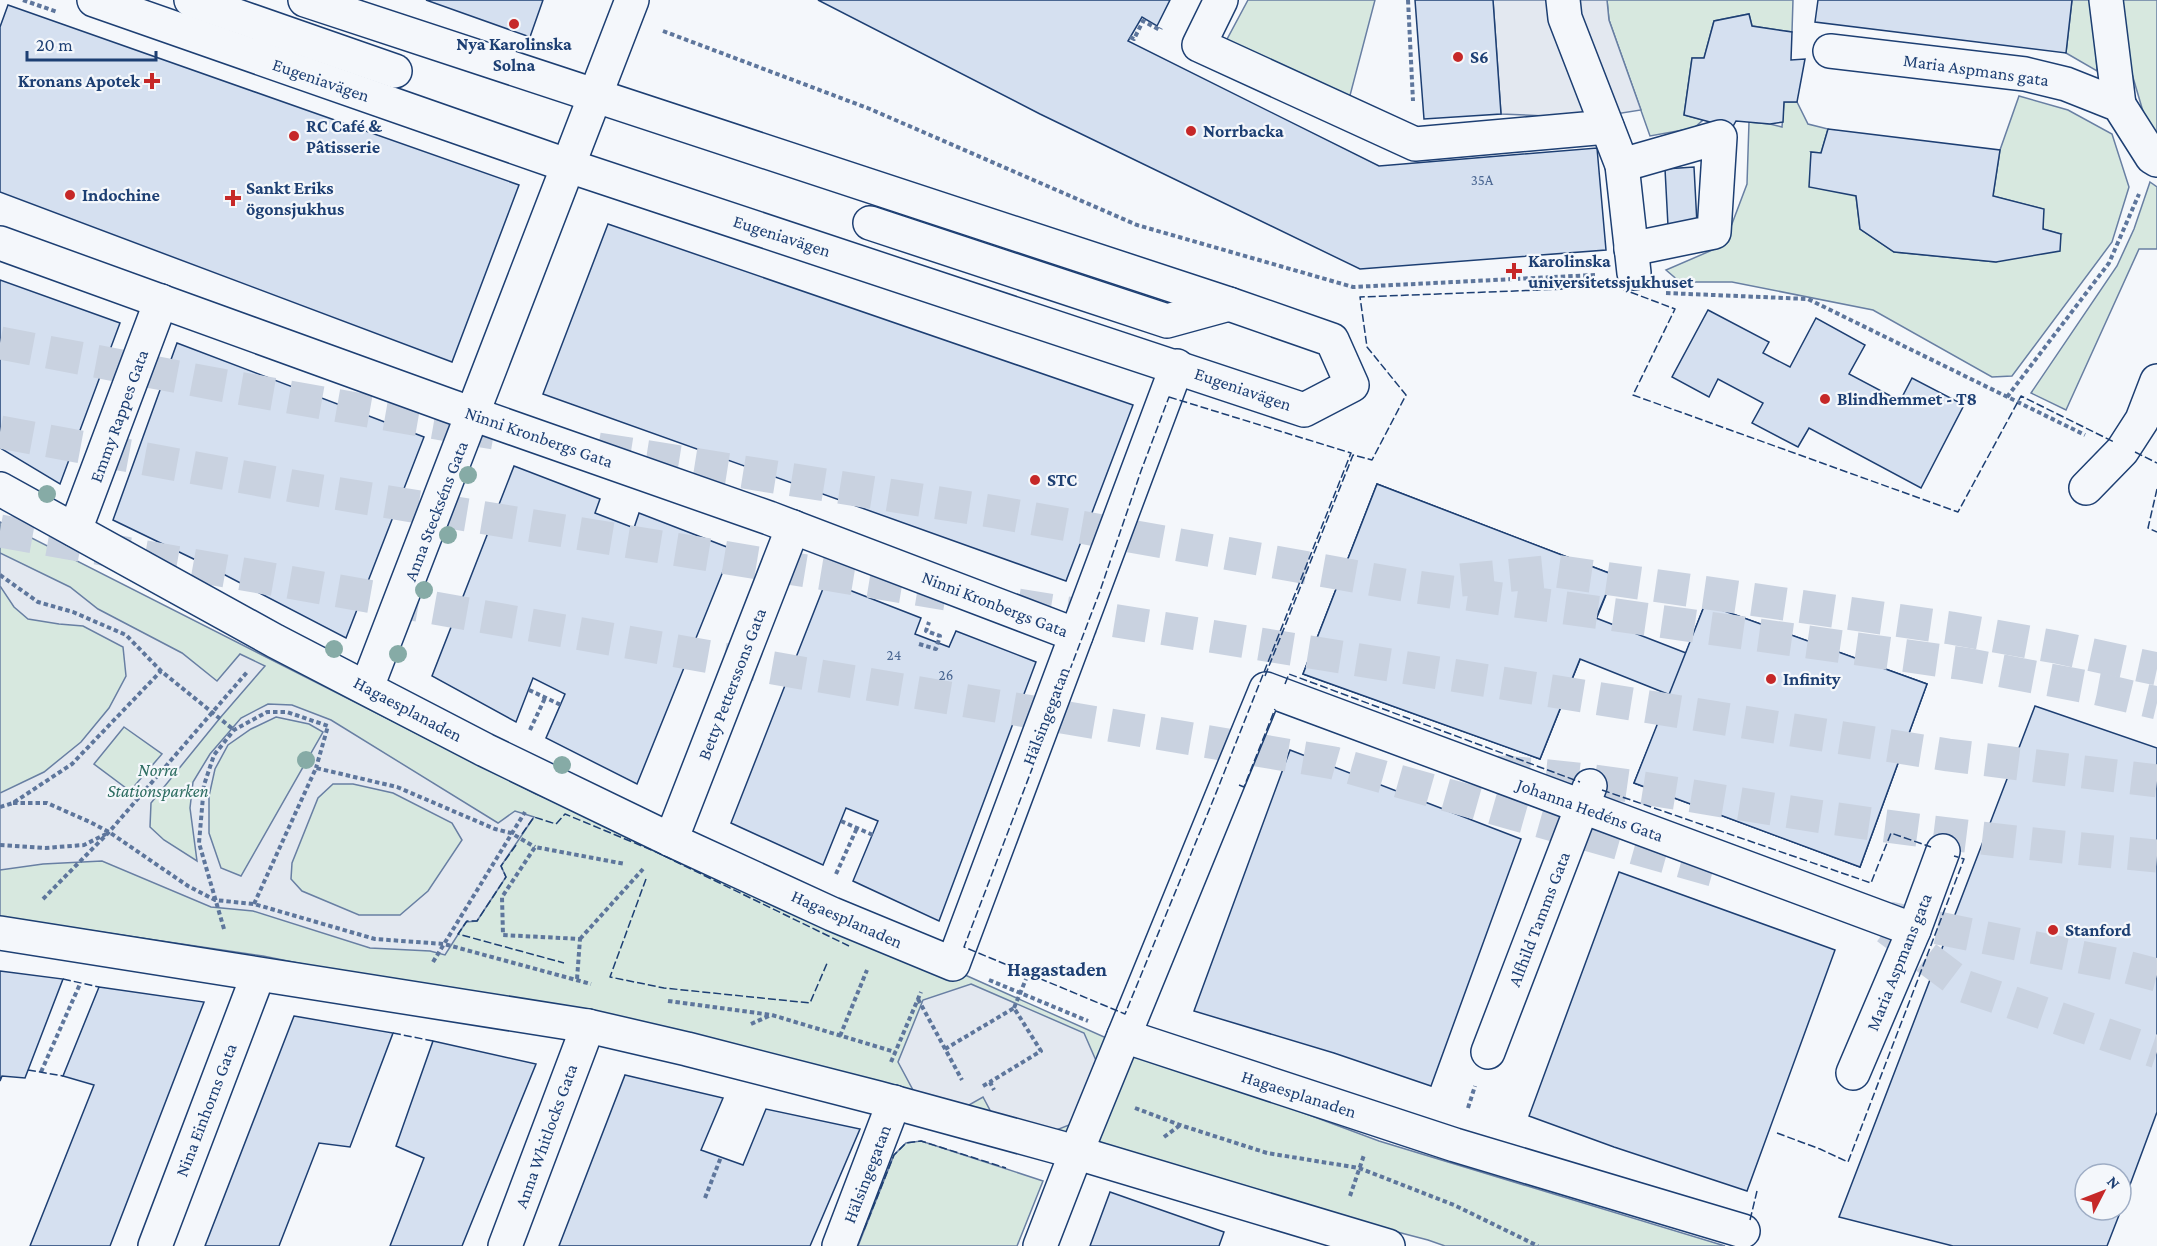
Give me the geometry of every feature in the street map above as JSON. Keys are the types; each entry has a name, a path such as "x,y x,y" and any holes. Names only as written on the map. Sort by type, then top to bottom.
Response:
{"street":[{"name":"Eugeniavägen","path":"94,0 569,166 1304,410 1352,385 1332,340 595,94 305,0"},
{"path":"191,0 395,71"},
{"path":"1221,0 1199,45 1415,144 1607,127"},
{"path":"1563,0 1565,18 1622,165 1633,261 1714,232 1720,137 1622,165"},
{"path":"2106,0 2119,105 2155,158"},
{"path":"569,166 629,9"},
{"name":"Maria Aspmans gata","path":"1830,51 2025,74 2066,84 2119,105"},
{"name":"Anna Steckséns Gata","path":"367,687 569,166"},
{"path":"870,223 1167,321 1229,304"},
{"name":"Ninni Kronbergs Gata","path":"0,243 793,527 1076,634"},
{"name":"Emmy Rappes Gata","path":"75,530 161,301"},
{"path":"1167,321 1191,371"},
{"name":"Hälsingegatan","path":"953,964 1076,634 1191,371"},
{"path":"2086,488 2149,421 2157,381"},
{"name":"Hagaesplanaden","path":"0,489 275,641 485,750 671,840 832,914 953,964"},
{"name":"Betty Petterssons Gata","path":"671,840 793,527"},
{"name":"Johanna Hedéns Gata","path":"1124,1036 1266,689 1586,797 1914,930"},
{"name":"Alfhild Tamms Gata","path":"1488,1052 1586,797"},
{"name":"Maria Aspmans gata","path":"1853,1072 1914,930 1943,851"},
{"path":"4,934 588,1026 894,1102 1076,1153 1388,1246"},
{"name":"Nina Einhorns Gata","path":"155,1246 245,1008 247,973"},
{"name":"Anna Whitlocks Gata","path":"505,1246 588,1026"},
{"path":"1040,1246 1124,1036"},
{"name":"Hagaesplanaden","path":"1124,1036 1377,1120 1743,1231"},
{"name":"Hälsingegatan","path":"839,1246 894,1102"}],"path":[{"path":"1408,0 1415,144"},
{"path":"629,9 657,29 870,109 1137,225 1353,288 1633,261 1667,293 1808,299 2122,451"},
{"path":"1134,39 1143,21 1161,30 1165,20"},
{"path":"2007,397 2109,263 2155,158"},
{"path":"0,574 38,602 73,612 126,635 161,671 234,730"},
{"path":"919,644 936,649 940,636 926,631"},
{"path":"4,934 109,832 249,670"},
{"path":"0,807 13,803 72,764 161,671"},
{"path":"529,690 561,705"},
{"path":"530,731 545,698"},
{"path":"247,973 215,900 200,843 204,784 214,755 234,730 267,712 287,712 328,726 316,768 254,904"},
{"path":"316,768 397,787 495,829 511,833 535,847 644,868 580,939 577,980"},
{"path":"13,803 47,803 109,832 188,886 215,900 254,904 375,939 444,944 599,987"},
{"path":"411,998 530,804"},
{"path":"841,821 873,835"},
{"path":"833,880 857,828"},
{"path":"0,845 45,848 84,845 109,832"},
{"path":"535,847 502,897 503,935 580,939"},
{"path":"953,964 1124,1036"},
{"path":"41,1072 83,974"},
{"path":"945,1049 1014,1008 1026,978"},
{"path":"888,1070 922,989"},
{"path":"918,999 965,1085"},
{"path":"668,1001 772,1015 895,1052"},
{"path":"980,1088 1041,1051 1014,1008"},
{"path":"990,1082 994,1091"},
{"path":"1133,1107 1267,1153 1359,1168 1454,1205 1538,1246"},
{"path":"1338,1231 1377,1120"},
{"path":"705,1198 721,1157"}],"green space":[{"path":"1248,0 1375,0 1347,107 1225,43"},
{"path":"1607,0 1793,0 1792,32 1752,26 1749,14 1714,21 1704,58 1692,58 1684,115 1703,120 1694,128 1650,136 1609,20"},
{"path":"2072,0 2093,0 2097,71 2066,53"},
{"path":"2122,0 2157,0 2157,136 2147,125 2117,23"},
{"path":"2019,96 2068,110 2112,134 2129,187 2112,242 2012,376 1992,377 1873,310 1732,282 1680,282 1666,270 1724,245 1747,184 1749,122 1782,127 1784,102 1797,102 1808,124 1828,129 1821,153 1811,152 1856,196 1860,229 1894,252 1996,262 2061,234 2043,229 2043,209 1993,196 2000,150"},
{"path":"2150,182 2157,187 2157,249 2139,249 2066,410 2031,393 2117,266 2134,229"},
{"name":"Norra Stationsparken","path":"0,522 536,794 927,958 1131,1049 1379,1141 1725,1246 1445,1246 588,1021 263,956 0,917"},
{"path":"921,1141 1043,1181 1017,1246 858,1246 894,1155 906,1143"}],"shaded area":[{"path":"1493,0 1607,0 1609,20 1641,110 1590,118 1501,114"},
{"path":"0,553 70,587 98,609 182,653 217,681 240,654 265,666 151,803 150,827 164,840 197,861 190,808 193,782 210,754 241,718 268,704 292,705 331,720 498,823 515,811 534,817 501,866 506,877 477,921 466,922 445,955 430,951 370,948 253,911 211,907 102,861 43,864 0,870 0,793 44,772 81,742 109,708 126,676 123,647 83,626 28,619 14,607 0,586","holes":["276,717 309,724 323,732 241,876 221,868 209,833 209,796 215,769 228,745 251,729","124,727 162,754 130,791 94,764","333,784 353,784 393,793 452,823 462,840 428,891 400,915 359,915 302,891 291,879 292,863 318,798"]},
{"path":"971,984 1084,1033 1101,1072 1082,1120 1036,1138 999,1127 983,1097 955,1113 920,1103 898,1062 923,1000"}],"building":[{"name":"Nya Karolinska Solna","path":"426,0 543,0 530,37"},
{"name":"Norrbacka","path":"818,0 1170,0 1157,26 1142,17 1128,41 1379,166 1597,148 1606,250 1360,269 1040,114"},
{"name":"S6","path":"1415,0 1493,0 1501,114 1424,119"},
{"path":"1818,0 2072,0 2066,53 1815,22"},
{"path":"8,5 519,185 452,362 0,192 0,27"},
{"path":"1749,14 1752,26 1792,32 1791,60 1805,59 1797,102 1784,102 1783,122 1770,124 1736,121 1732,128 1684,115 1692,58 1704,58 1714,21"},
{"path":"1828,129 2000,150 1993,196 2044,209 2043,229 2061,234 2060,251 1996,262 1894,252 1860,229 1856,196 1809,187 1811,152 1821,153"},
{"path":"1694,167 1697,224 1668,226 1665,169"},
{"path":"608,224 1133,405 1066,581 543,394"},
{"path":"0,280 120,323 60,484 0,448"},
{"name":"Blindhemmet - T8","path":"1708,310 1769,342 1763,353 1790,367 1816,318 1865,345 1849,374 1900,401 1912,378 1964,405 1921,488 1809,428 1798,447 1752,423 1763,403 1718,379 1709,397 1672,377"},
{"path":"177,343 424,437 346,638 204,564 113,520"},
{"path":"514,466 600,499 595,513 634,528 639,513 732,549 637,784 546,738 565,694 533,678 516,722 432,676"},
{"path":"1377,484 1614,575 1540,759 1303,674"},
{"name":"Infinity","path":"1377,484 1614,575 1596,618 1686,653 1705,604 1927,684 1860,867 1634,783 1670,695 1580,659 1540,759 1303,674"},
{"path":"826,581 921,618 915,634 949,647 956,631 1036,662 939,921 853,881 878,821 846,808 823,865 731,823"},
{"path":"1705,604 1927,684 1860,867 1634,783"},
{"name":"Stanford","path":"2035,706 2157,748 2157,1112 2133,1177 2133,1162 2073,1162 2073,1222 2116,1222 2107,1246 1953,1246 1839,1217"},
{"path":"1290,750 1521,839 1431,1086 1334,1053 1194,1011"},
{"path":"1619,872 1835,950 1747,1191 1529,1116"},
{"path":"0,971 63,979 25,1078 2,1076 0,1081"},
{"path":"99,987 204,1002 110,1246 30,1246 94,1085 63,1076"},
{"path":"294,1016 393,1033 350,1147 319,1143 279,1246 205,1246"},
{"path":"433,1041 536,1064 462,1246 390,1246 424,1158 396,1146"},
{"path":"625,1075 723,1098 701,1150 743,1165 766,1109 860,1129 810,1246 559,1246"},
{"path":"1110,1192 1224,1232 1219,1246 1090,1246"}],"tunnel":[{"path":"0,343 494,433"},
{"path":"0,432 298,487 946,594"},
{"path":"598,449 996,512 1409,586 1965,664 2098,689 2157,703"},
{"path":"0,531 796,672 1334,763 1727,874"},
{"path":"1461,580 1555,571 1951,628 2056,647 2157,669"},
{"path":"1018,605 1948,755 2157,781"},
{"path":"1497,772 1608,783 1928,831 2157,856"},
{"path":"1889,918 2115,964 2157,975"},
{"path":"1887,928 1964,986 2157,1052"}],"fence":[{"path":"1265,676 1353,455 1372,460 1406,395 1367,347 1360,297 1617,287 1675,309 1633,395 1958,512 2021,396 2114,442"},
{"path":"1169,397 1351,453 1214,798 1125,1014 964,947 1100,591 1169,397"},
{"path":"2135,452 2157,463"},
{"path":"2157,489 2148,528 2157,532"},
{"path":"1285,684 1289,674 1580,782"},
{"path":"1239,785 1244,787 1275,709"},
{"path":"1602,790 1871,883 1891,833 1931,847"},
{"path":"522,834 534,817 556,824 565,814 654,851 849,946"},
{"path":"516,845 501,866 506,877 477,921 467,921 458,934 564,963"},
{"path":"1777,1133 1848,1162 1964,859 1954,856"},
{"path":"646,879 610,977 664,988 810,1003 828,961"},
{"path":"63,979 99,987"},
{"path":"393,1033 433,1041"},
{"path":"28,1070 63,1076"},
{"path":"864,1230 894,1155 906,1143 921,1141 1006,1168"},
{"path":"1750,1220 1757,1191"}],"place":[{"name":"Nya Karolinska Solna","path":"514,24"},
{"name":"S6","path":"1458,57"},
{"name":"Kronans Apotek","path":"152,81"},
{"name":"Norrbacka","path":"1191,131"},
{"name":"RC Café & Pâtisserie","path":"294,136"},
{"name":"Indochine","path":"70,195"},
{"name":"Sankt Eriks ögonsjukhus","path":"233,198"},
{"name":"Karolinska universitetssjukhuset","path":"1514,271"},
{"name":"Blindhemmet - T8","path":"1825,399"},
{"name":"STC","path":"1035,480"},
{"name":"Infinity","path":"1771,679"},
{"name":"Stanford","path":"2053,930"}],"district":[{"name":"Hagastaden","path":"1057,969"}]}
